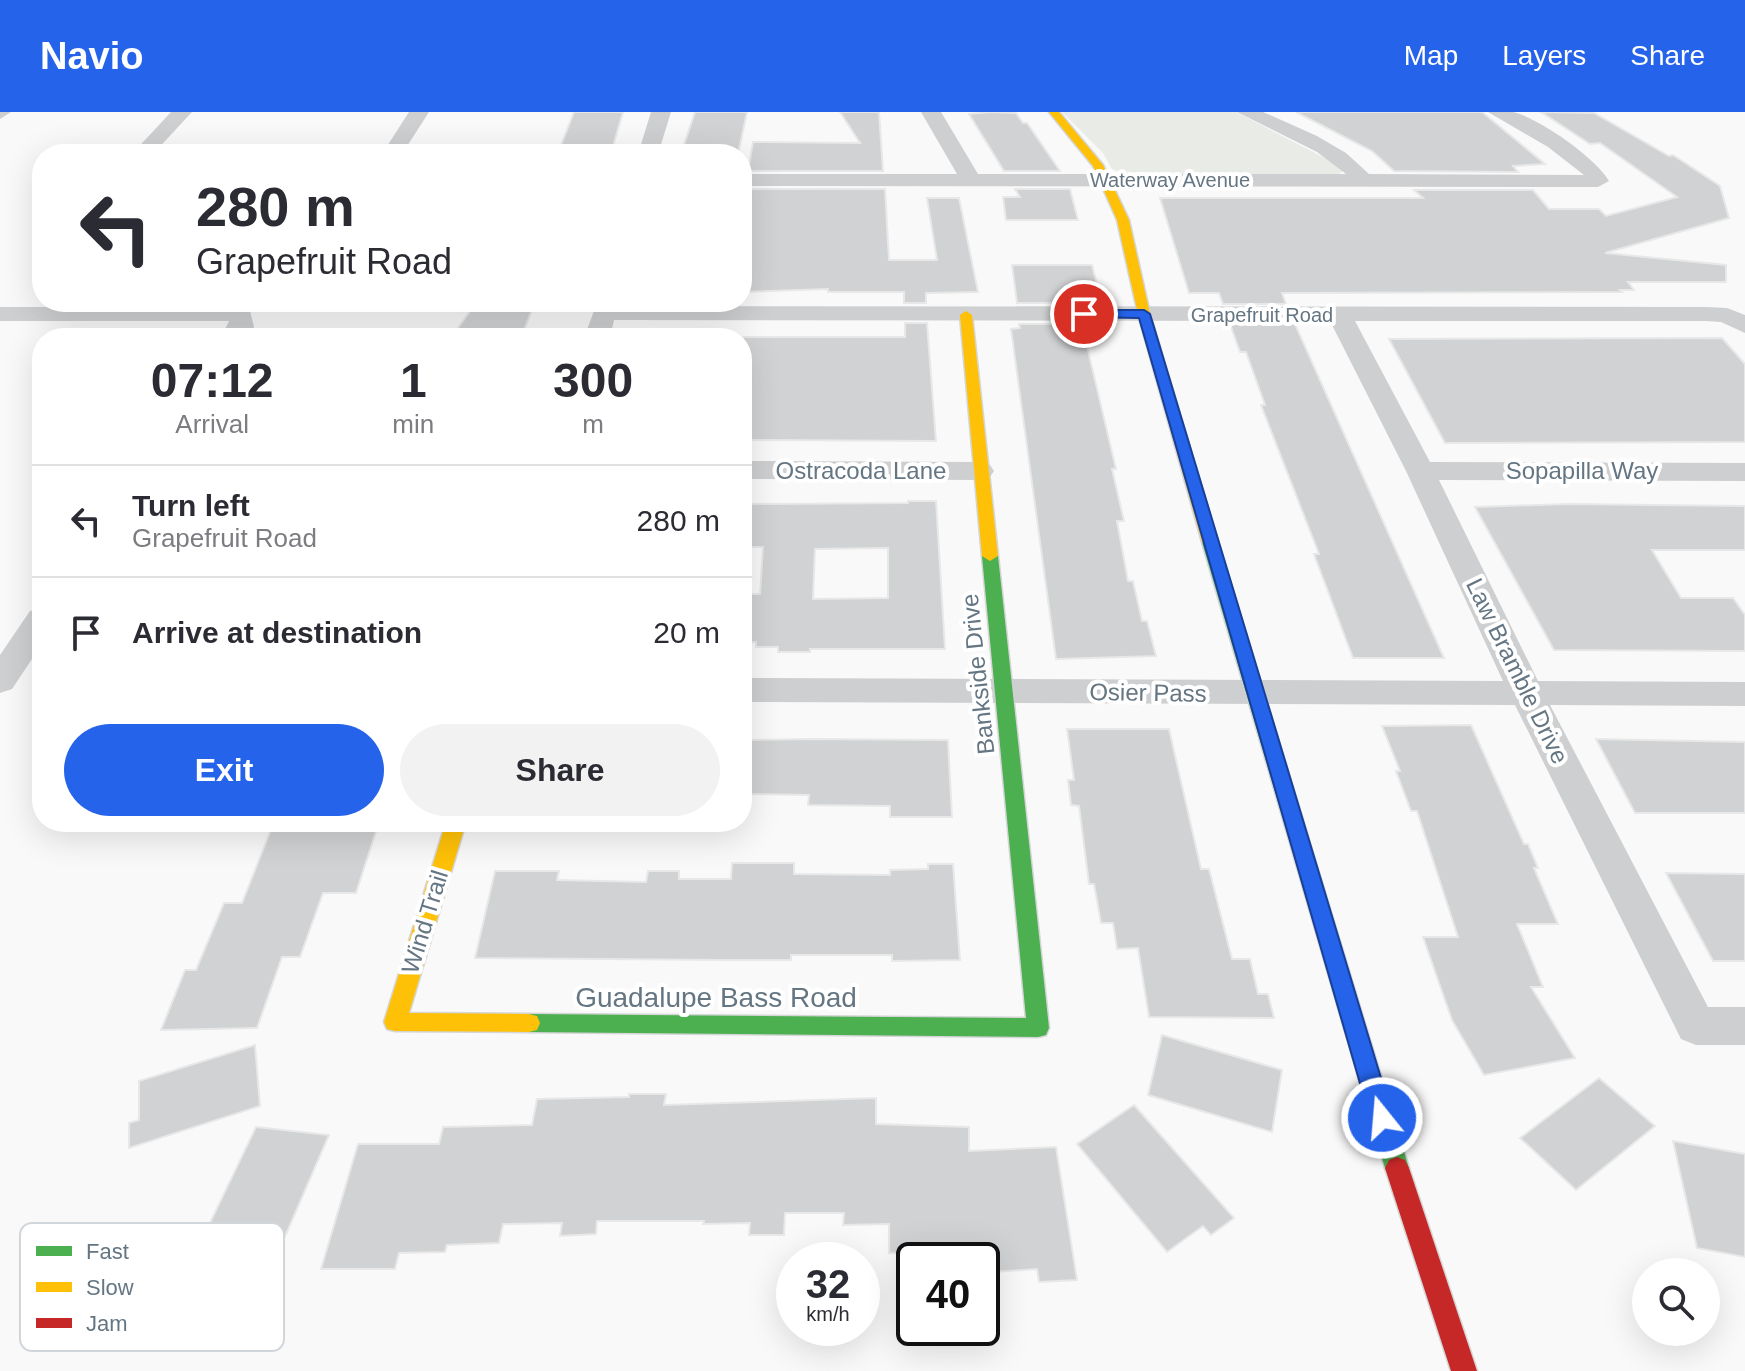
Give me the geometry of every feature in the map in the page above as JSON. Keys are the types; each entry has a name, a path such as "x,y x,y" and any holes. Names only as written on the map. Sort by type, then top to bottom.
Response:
{"street":[{"path":"152,144 182,112"},
{"path":"398,144 419,112"},
{"path":"651,144 661,112"},
{"path":"931,112 971,180"},
{"path":"1054,112 1098,165 1123,220 1144,314 1255,695 1400,1179 1464,1371"},
{"path":"1247,112 1325,147 1342,158 1363,180"},
{"name":"Waterway Avenue","path":"752,180 1598,181 1594,172 1571,155 1498,112"},
{"name":"Grapefruit Road","path":"600,328 604,313 1144,314 1736,321"},
{"path":"0,314 241,316 240,328"},
{"name":"Bankside Drive","path":"966,315 1038,1028"},
{"name":"Law Bramble Drive","path":"1340,316 1420,471 1526,693 1696,1026 1745,1026"},
{"name":"Ostracoda Lane","path":"752,470 980,471"},
{"name":"Sopapilla Way","path":"1420,471 1745,472"},
{"path":"6,664 32,632"},
{"name":"Osier Pass","path":"752,690 1255,695 1745,694"},
{"name":"Wind Trail","path":"395,1022 453,832"},
{"name":"Guadalupe Bass Road","path":"395,1022 1038,1028"}],"shaded area":[{"path":"1062,112 1236,112 1342,167 1342,172 1336,175 1129,176 1112,169 1103,153"}],"building":[{"path":"574,112 623,112 614,144 562,144"},
{"path":"695,112 747,112 740,144 684,144"},
{"path":"840,112 879,112 883,171 752,171 753,142 860,143"},
{"path":"1296,112 1482,112 1545,164 1513,166 1518,172 1394,171 1372,151"},
{"path":"1541,112 1594,113 1669,156 1673,155 1720,186 1729,218 1605,253 1726,265 1726,282 1628,282 1634,290 1620,290 1622,292 1282,293 1286,304 1223,304 1219,293 1189,293 1160,198 1423,198 1414,190 1533,190 1549,209 1599,209 1606,216 1677,197 1600,143 1590,144"},
{"path":"1016,113 1023,123 1027,123 1060,171 1004,171 969,114"},
{"path":"752,189 885,189 889,260 937,260 927,198 959,198 978,292 926,293 926,303 904,303 904,292 828,292 828,289 752,292"},
{"path":"1015,189 1070,189 1078,220 1006,220 1003,197 1020,197"},
{"path":"1012,265 1092,265 1099,292 1083,292 1085,303 1017,303"},
{"path":"469,312 531,312 525,328 458,328"},
{"path":"905,323 927,323 936,441 752,440 752,337 905,337"},
{"path":"1019,324 1089,324 1092,342 1086,342 1116,469 1112,469 1124,521 1117,521 1128,581 1133,581 1142,621 1147,621 1156,656 1056,659 1011,329 1020,328"},
{"path":"1230,324 1295,324 1444,658 1353,658 1314,554 1319,554 1261,405 1265,405 1246,352 1240,352"},
{"path":"1722,338 1745,364 1745,442 1445,443 1389,339"},
{"path":"936,501 945,649 810,649 810,652 778,652 778,647 756,647 756,642 752,642 752,594 760,594 763,547 752,547 752,504","holes":["888,548 888,598 813,599 815,549"]},
{"path":"1568,504 1745,506 1745,550 1652,550 1681,598 1733,598 1745,615 1745,651 1554,650 1475,507"},
{"path":"1471,725 1524,844 1528,844 1538,868 1534,868 1558,924 1517,924 1543,987 1531,987 1575,1058 1484,1075 1452,1020 1423,937 1458,937 1417,811 1411,811 1396,771 1400,771 1382,726"},
{"path":"1067,729 1169,729 1201,869 1209,869 1232,959 1250,959 1258,994 1268,994 1274,1018 1149,1017 1138,948 1117,949 1113,923 1101,923 1094,884 1089,884 1079,806 1071,805 1068,780 1074,780"},
{"path":"1596,739 1745,742 1745,813 1635,813"},
{"path":"752,740 948,740 952,817 890,817 890,806 808,805 809,795 752,794"},
{"path":"270,832 376,832 356,893 323,893 300,957 282,957 257,1028 161,1030 185,970 196,970 224,903 242,903"},
{"path":"732,863 794,863 794,874 890,875 890,870 928,869 928,864 953,864 960,960 892,961 892,955 791,955 791,960 475,958 495,871 559,871 557,880 646,882 648,871 679,871 679,879 731,879"},
{"path":"1666,873 1745,874 1745,961 1713,961"},
{"path":"1162,1035 1282,1070 1272,1132 1148,1095"},
{"path":"255,1045 260,1106 129,1148 129,1123 139,1120 139,1081"},
{"path":"1599,1078 1655,1126 1576,1190 1520,1138"},
{"path":"629,1094 666,1094 664,1105 876,1098 876,1124 969,1127 969,1151 1056,1147 1077,1280 1039,1282 1037,1269 1000,1272 1000,1242 896,1242 896,1253 889,1253 889,1224 843,1225 844,1213 785,1213 784,1235 749,1235 750,1223 703,1224 704,1221 597,1221 596,1234 560,1236 562,1223 503,1224 499,1243 447,1245 445,1252 399,1253 395,1269 321,1269 358,1144 439,1144 443,1127 532,1125 537,1099 629,1097"},
{"path":"1134,1105 1234,1218 1211,1235 1203,1226 1167,1252 1077,1144"},
{"path":"256,1127 329,1135 284,1239 284,1223 210,1223"},
{"path":"1673,1141 1745,1154 1745,1257 1697,1248"}],"traffic: fast":[{"path":"1210,542 1397,1168"},
{"path":"529,1023 1038,1028 990,556"}],"traffic: slow":[{"path":"1054,112 1098,165 1123,220 1144,314 1210,542"},
{"path":"966,315 990,556"},
{"path":"453,832 395,1022 529,1023"}],"traffic: jam":[{"path":"1397,1168 1464,1371"}],"route":[{"path":"1084,314 1144,314 1382,1118"}]}
